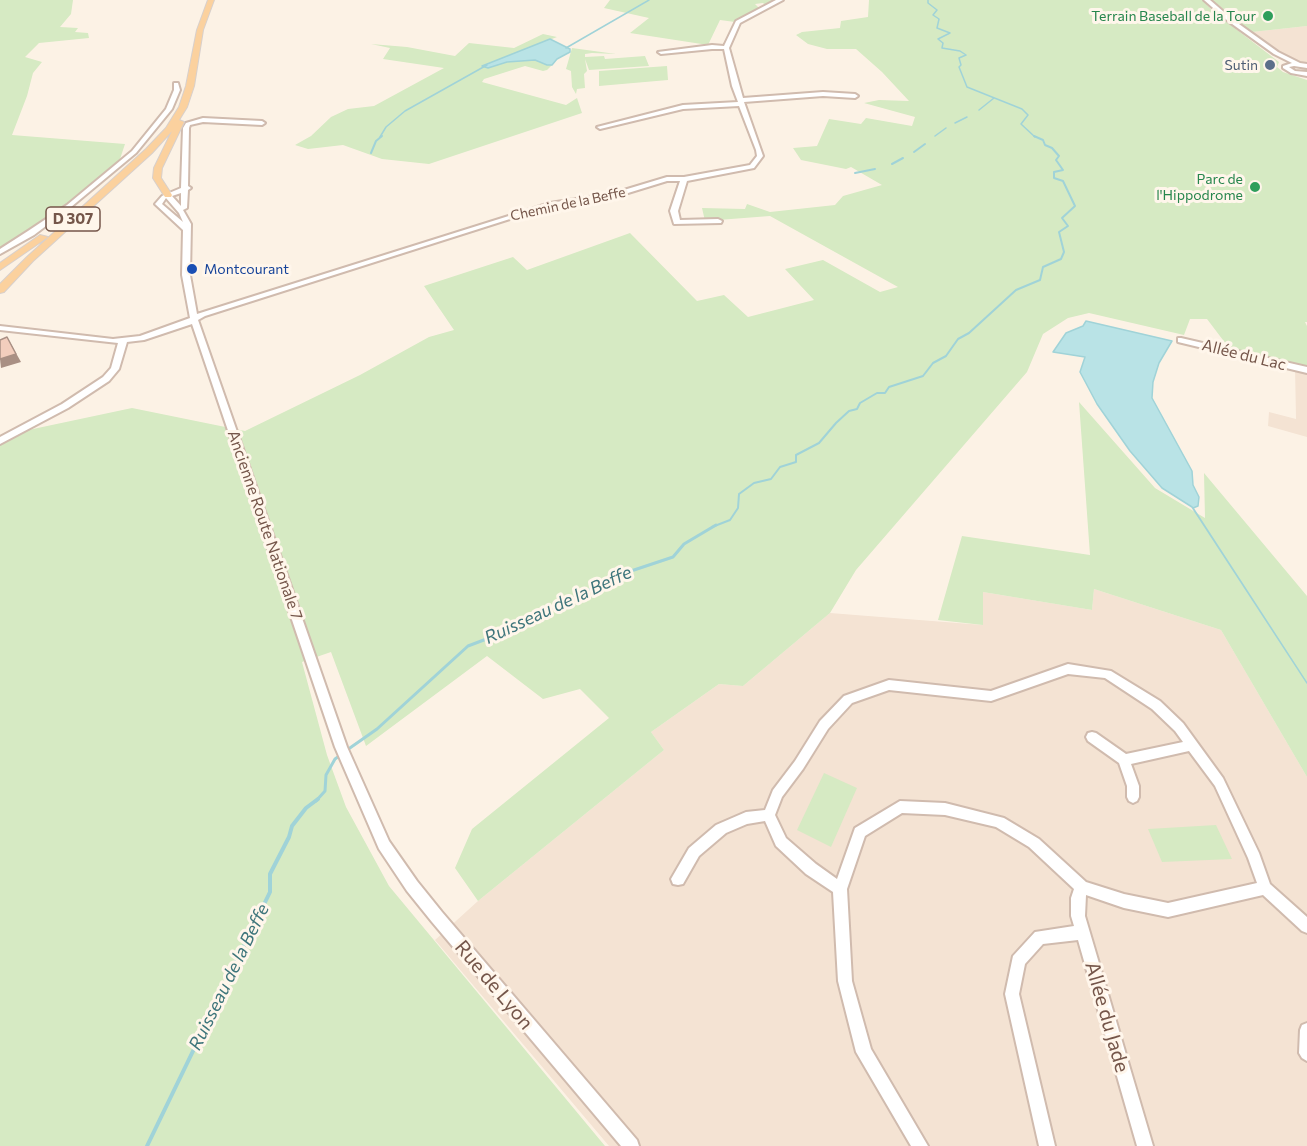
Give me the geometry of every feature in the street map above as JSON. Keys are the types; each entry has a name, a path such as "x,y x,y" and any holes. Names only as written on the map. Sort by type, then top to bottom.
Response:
{"main road":[{"name":"D 307","path":"0,290 149,151 176,119 190,86 200,30 211,0"},
{"path":"168,195 158,178 158,168 187,105 190,86"},
{"path":"0,267 57,226 149,151"}],"street":[{"path":"661,52 712,47 726,48 738,22 780,0"},
{"path":"1207,0 1287,64 1304,65"},
{"name":"Chemin de la Beffe","path":"1,328 123,341 152,335 194,320 202,314 552,204 615,195 667,180 752,167 760,156 759,150 735,87 726,48"},
{"path":"1276,53 1304,65"},
{"path":"1287,64 1285,67 1287,70 1305,75"},
{"path":"0,252 69,206 134,152 169,109 177,90 176,84"},
{"path":"600,127 674,109 823,94 855,96"},
{"path":"184,208 186,128 191,122 203,120 262,123"},
{"path":"684,179 675,211 677,222 718,221"},
{"path":"186,188 168,195 159,204 186,230"},
{"name":"Ancienne Route Nationale 7","path":"168,195 186,219 186,275 194,320 344,753 370,815"},
{"name":"Allée du Lac","path":"1181,340 1307,370"},
{"path":"0,441 65,406 106,379 115,369 123,341"},
{"path":"840,889 811,869 781,842 768,815 777,794 800,765 824,725 849,699 888,685 991,696 1068,669 1107,674 1156,705 1179,727 1219,782 1254,857 1265,888 1307,926"},
{"path":"1092,737 1124,760 1133,786 1133,797"},
{"path":"1124,760 1192,745"},
{"path":"920,1146 864,1052 845,981 840,889 860,832 900,807 945,809 999,822 1034,843 1082,887 1124,901 1168,910 1265,888"},
{"name":"Rue de Lyon","path":"370,815 384,845 412,886 631,1146"},
{"path":"678,879 694,852 721,829 746,818 768,815"},
{"name":"Allée du Jade","path":"1082,887 1078,897 1078,916 1145,1146"},
{"path":"1047,1146 1012,994 1018,961 1040,937 1083,932"},
{"path":"1307,1030 1307,1053"}],"shaded area":[{"path":"1307,26 1307,65 1275,49 1252,32"},
{"path":"1295,366 1307,369 1307,437 1268,426 1269,412 1296,419"},
{"path":"1094,589 1221,630 1307,777 1307,1146 609,1146 435,940 478,901 664,750 651,732 719,684 743,686 830,613 983,625 983,592 1092,610"}],"green space":[{"path":"0,0 73,0 71,14 60,27 78,28 75,32 88,33 89,38 39,43 25,57 42,62 33,73 12,135 125,144 117,168 69,206 0,252"},
{"path":"610,0 776,0 765,5 755,4 759,8 735,22 720,20 708,45 630,33 649,18 604,8"},
{"path":"869,0 1202,0 1215,13 1279,62 1277,67 1283,72 1307,80 1307,322 1305,322 1307,326 1307,368 1229,348 1207,319 1190,319 1184,335 1089,313 1068,318 1043,334 1027,372 856,570 830,613 743,686 719,684 651,732 664,750 478,901 455,868 472,829 609,718 580,689 543,699 487,656 366,746 331,652 302,662 327,755 346,807 389,886 605,1146 0,1146 0,436 132,408 245,431 360,375 429,337 454,330 424,286 513,257 527,270 630,233 697,301 724,295 748,317 814,300 785,269 823,260 880,292 898,287 770,216 705,221 702,208 745,209 747,204 770,212 835,205 843,196 882,185 851,167 846,169 801,160 793,148 817,146 829,119 861,124 866,118 912,126 915,117 864,103 879,100 909,101 856,49 827,49 808,44 796,35 802,32 840,28 841,21 868,17"},
{"name":"Terrain Baseball de la Tour","path":"1212,0 1307,0 1307,26 1252,32"},
{"path":"543,34 557,37 482,66 488,68 507,62 535,60 552,65 547,70 525,66 484,79 482,82 566,105 577,98 582,113 429,164 382,159 343,145 308,149 295,145 311,136 331,117 348,109 374,106 444,68 383,59 390,48 371,44 407,47 455,56 469,43 514,48"},
{"path":"572,48 616,54 592,53 585,54 585,57 604,56 605,59 645,56 649,66 589,70 585,59 587,71 584,74 585,88 577,89 576,94 572,87 571,71 566,69"},
{"path":"667,66 668,80 599,86 599,71"},
{"path":"1079,402 1155,488 1205,518 1204,473 1307,596 1307,777 1221,630 1094,589 1092,610 983,592 983,625 938,620 962,536 1090,555"},
{"path":"824,773 857,788 831,847 797,830"},
{"path":"1216,825 1232,859 1162,862 1148,829"}],"water":[{"path":"550,39 570,49 570,52 557,59 552,65 535,60 507,62 488,68 482,66"},
{"path":"1086,321 1172,341 1159,363 1153,382 1152,398 1192,471 1193,485 1199,497 1198,506 1193,508 1307,683 1192,507 1162,488 1130,451 1097,404 1080,372 1085,357 1053,352 1066,333 1083,326"}],"building":[{"path":"7,337 16,354 0,359 0,340"}],"waterway":[{"path":"566,48 649,0"},
{"name":"Ruisseau de la Beffe","path":"928,0 928,3 937,10 933,15 939,19 937,28 950,33 938,39 943,43 942,48 960,51 966,55 959,58 961,65 959,67 967,87 1022,109 1028,115 1021,124 1035,137"},
{"path":"380,137 386,127 405,111 487,65"},
{"path":"979,110 994,98"},
{"path":"955,123 967,117"},
{"path":"935,136 946,128"},
{"path":"371,153 376,141 382,136"},
{"name":"Ruisseau de la Beffe","path":"714,526 730,520 738,508 739,494 754,483 771,479 780,467 796,462 796,455 819,443 836,423 849,411 857,409 860,403 877,393 885,393 889,387 923,376 933,363 946,356 958,339 969,333 1016,290 1040,280 1043,267 1061,259 1064,252 1059,232 1068,226 1062,218 1075,206 1063,181 1054,178 1054,172 1063,170 1056,160 1059,156 1052,148 1045,145 1043,140 1034,136"},
{"path":"914,152 925,144"},
{"path":"892,164 903,158"},
{"path":"855,173 875,169"},
{"name":"Ruisseau de la Beffe","path":"347,750 377,729 468,646 518,627 613,577 673,557 684,544 714,526"},
{"name":"Ruisseau de la Beffe","path":"317,799 325,791 326,775 335,759 342,754"},
{"name":"Ruisseau de la Beffe","path":"147,1146 270,892 270,874 289,837 292,826 306,808 317,799"}],"place":[{"name":"Terrain Baseball de la Tour","path":"1268,16"},
{"name":"Sutin","path":"1270,65"},
{"name":"Parc de l'Hippodrome","path":"1255,187"},
{"name":"Montcourant","path":"192,269"}]}
